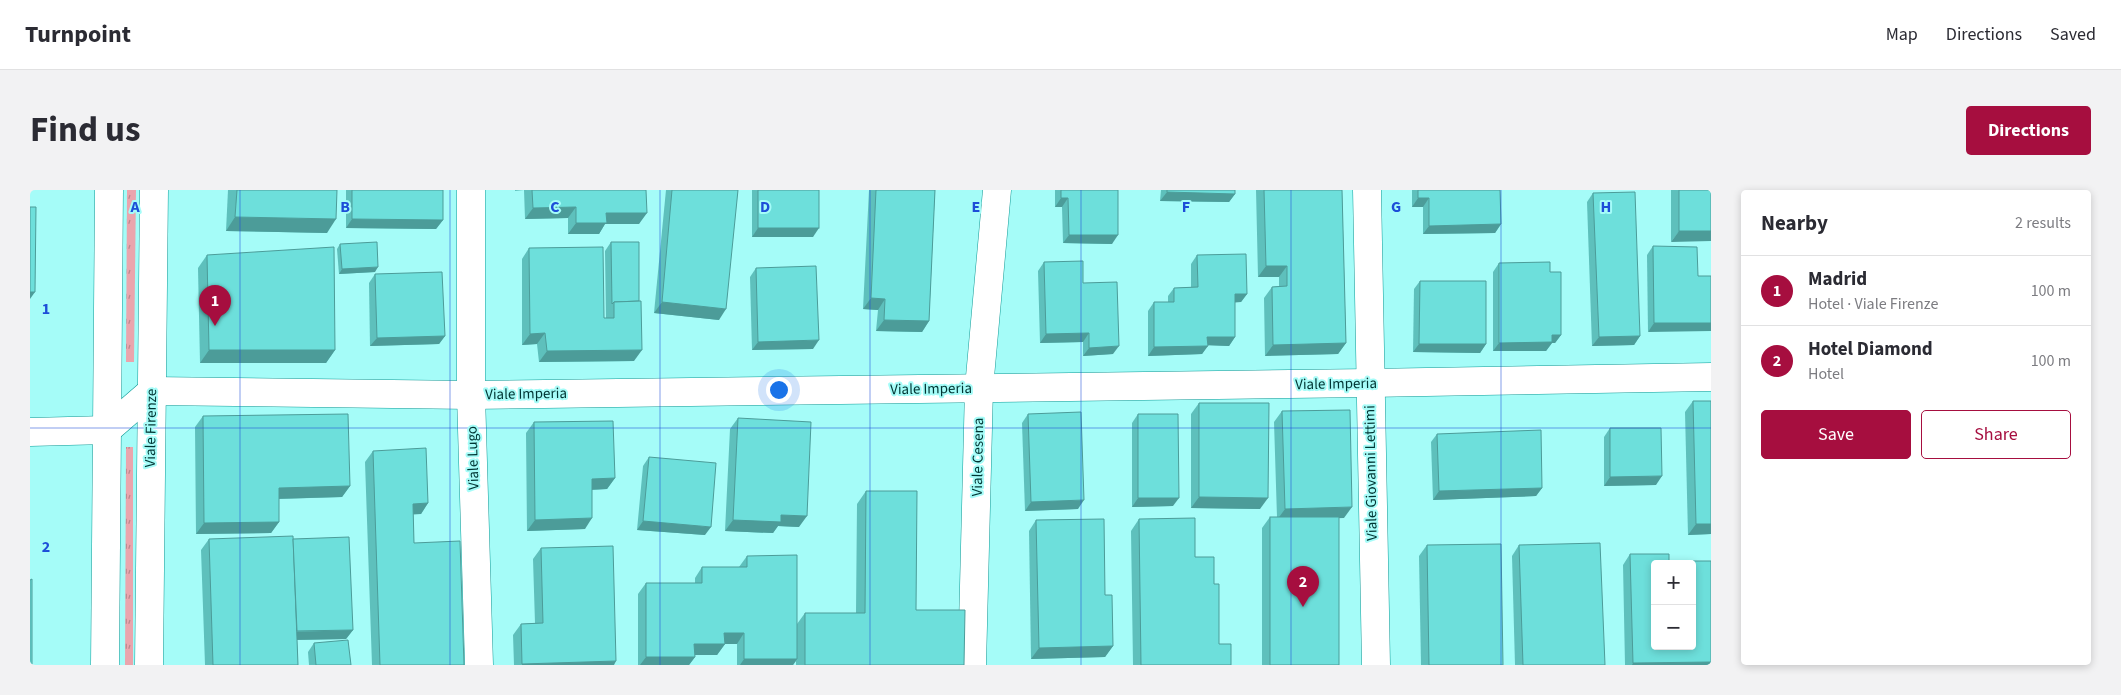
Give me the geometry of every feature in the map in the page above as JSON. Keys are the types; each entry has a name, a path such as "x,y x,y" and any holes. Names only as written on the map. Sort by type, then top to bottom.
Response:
{"street":[{"path":"105,665 109,190"},
{"name":"Viale Firenze","path":"149,665 154,190"},
{"name":"Viale Lugo","path":"471,190 471,395 479,665"},
{"name":"Viale Cesena","path":"972,665 980,388 997,190"},
{"name":"Viale Giovanni Lettimi","path":"1367,190 1369,384 1376,665"},
{"name":"Viale Imperia","path":"152,391 471,395 1369,384 1711,377"},
{"path":"30,432 107,430 152,391"}],"green space":[{"path":"127,190 136,190 134,362 126,362"},
{"path":"126,447 133,447 133,665 125,665"}],"building":[{"path":"237,190 337,190 336,219 235,217"},
{"path":"352,190 443,190 443,220 352,219"},
{"path":"532,190 646,190 647,213 606,213 607,223 576,223 576,207 533,208"},
{"path":"672,190 738,190 726,309 662,302"},
{"path":"758,190 819,190 819,228 758,228"},
{"path":"876,190 935,190 929,321 884,320 885,299 871,298"},
{"path":"1061,190 1118,190 1118,235 1069,235 1068,198 1061,198"},
{"path":"1167,190 1235,190 1235,194 1167,192"},
{"path":"1264,190 1342,190 1346,343 1273,345 1272,287 1287,286 1287,266 1266,266"},
{"path":"1418,190 1500,190 1501,224 1429,226 1429,198 1418,198"},
{"path":"1679,190 1711,190 1711,231 1679,231"},
{"path":"1635,192 1640,336 1599,337 1593,193"},
{"path":"30,207 36,207 35,292 30,292"},
{"path":"377,242 378,267 342,269 340,244"},
{"path":"611,242 639,242 639,301 614,302 612,304"},
{"path":"1653,246 1697,247 1698,276 1711,276 1711,323 1654,323"},
{"path":"334,247 335,350 209,350 207,255"},
{"path":"603,247 604,318 614,318 614,302 641,301 642,350 547,351 545,333 530,334 529,248"},
{"path":"1246,254 1247,294 1235,294 1235,337 1207,337 1208,346 1154,347 1154,302 1174,302 1174,288 1198,287 1197,255"},
{"path":"1083,261 1083,283 1117,282 1119,346 1089,348 1089,333 1046,334 1044,262"},
{"path":"1550,262 1550,272 1561,272 1561,335 1552,335 1552,342 1499,343 1499,263"},
{"path":"816,266 819,340 758,342 756,268"},
{"path":"442,272 445,336 377,338 375,274"},
{"path":"1420,281 1486,281 1486,344 1419,344"},
{"path":"1693,401 1711,401 1711,524 1696,524"},
{"path":"1199,403 1269,403 1268,498 1199,497"},
{"path":"1350,410 1352,507 1285,509 1282,411"},
{"path":"1081,412 1084,500 1031,502 1028,414"},
{"path":"348,414 350,486 279,488 279,522 204,523 203,416"},
{"path":"1138,414 1178,414 1179,498 1138,498"},
{"path":"738,418 811,422 807,516 781,515 781,522 733,520"},
{"path":"613,421 615,478 592,479 592,518 535,520 534,422"},
{"path":"1610,428 1661,428 1662,476 1610,477"},
{"path":"1541,430 1542,488 1439,491 1437,434"},
{"path":"426,448 428,503 413,504 414,543 460,541 464,665 380,665 373,451"},
{"path":"649,457 716,463 711,527 643,521"},
{"path":"866,491 917,491 916,610 965,610 964,665 805,665 805,613 865,613"},
{"path":"1270,517 1339,517 1339,665 1270,665"},
{"path":"1195,518 1195,557 1214,557 1214,584 1219,584 1219,644 1231,644 1231,665 1141,665 1139,519"},
{"path":"1104,519 1105,595 1112,595 1113,646 1039,648 1036,520"},
{"path":"293,536 298,665 213,665 209,539"},
{"path":"349,537 353,630 297,631 293,539"},
{"path":"1600,543 1605,665 1523,665 1519,545"},
{"path":"1501,544 1503,665 1429,665 1427,545"},
{"path":"613,546 616,661 522,664 521,624 543,623 541,548"},
{"path":"1630,554 1669,554 1669,560 1651,560 1651,650 1696,650 1696,561 1711,561 1711,662 1633,663"},
{"path":"797,555 797,659 744,659 744,633 724,633 725,644 694,644 695,657 646,657 646,583 702,583 702,567 747,567 747,556"},
{"path":"32,579 32,665 30,665 30,580"},
{"path":"348,640 351,665 316,665 314,643"}],"place":[{"name":"Madrid","path":"215,326"},
{"name":"Hotel Diamond","path":"1303,607"}]}
